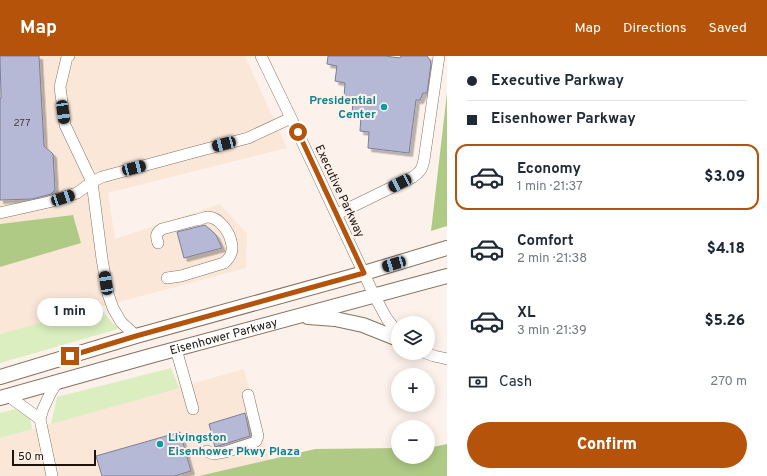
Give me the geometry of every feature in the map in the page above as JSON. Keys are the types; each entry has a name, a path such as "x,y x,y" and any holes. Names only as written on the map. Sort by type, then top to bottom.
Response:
{"main road":[{"name":"Eisenhower Parkway","path":"0,377 136,336 364,273 447,248"},
{"name":"Eisenhower Parkway","path":"4,396 446,276"},
{"path":"298,316 335,319 363,325 391,336"}],"street":[{"path":"69,56 67,57 60,87 65,125 92,182 108,294 113,308 121,322 136,336"},
{"name":"Executive Parkway","path":"261,56 374,295 391,325"},
{"path":"337,214 413,177 420,172 424,160 439,56"},
{"path":"0,213 49,202 77,193 92,182 109,175 248,138 291,118"},
{"path":"158,243 156,236 162,229 209,217 217,220 229,233 232,253 224,263 181,276 167,278"},
{"path":"176,349 194,409"},
{"path":"435,356 447,359"},
{"path":"52,476 40,419 51,392 58,381"},
{"path":"207,451 213,454 225,452 253,444 256,441 258,436 248,394"},
{"path":"4,396 40,419"}],"shaded area":[{"path":"0,56 245,56 287,148 108,193 115,239 220,204 247,234 246,268 0,334 0,267 81,242 72,215 0,224"},
{"path":"244,369 269,460 199,476 0,476 0,438"}],"green space":[{"path":"447,93 447,226 431,231"},
{"path":"73,215 81,243 0,267 0,224"},
{"path":"99,307 118,329 0,363 0,334"},
{"path":"171,368 179,388 51,424 57,397"},
{"path":"15,409 30,418 32,429 0,438 0,413"},
{"path":"447,444 447,476 199,476 315,449 391,448 391,464 435,464 435,447"}],"building":[{"path":"0,56 39,56 44,146 53,154 55,190 51,194 32,199 0,200"},
{"name":"Presidential Center","path":"328,56 385,56 400,58 401,56 427,56 431,64 427,93 423,93 420,100 416,100 409,153 368,148 369,132 360,131 361,116 352,114 353,100 344,98 345,83 335,81 337,66 327,64"},
{"path":"205,225 216,235 222,248 184,258 177,232"},
{"path":"245,413 250,436 215,447 209,424"},
{"name":"Livingston Eisenhower Pkwy Plaza","path":"180,432 191,471 174,476 102,476 96,456"}],"place":[{"name":"Presidential Center","path":"384,107"},
{"name":"Livingston Eisenhower Pkwy Plaza","path":"160,444"}],"route":[{"path":"70,356 136,336 364,273 298,132"}]}
